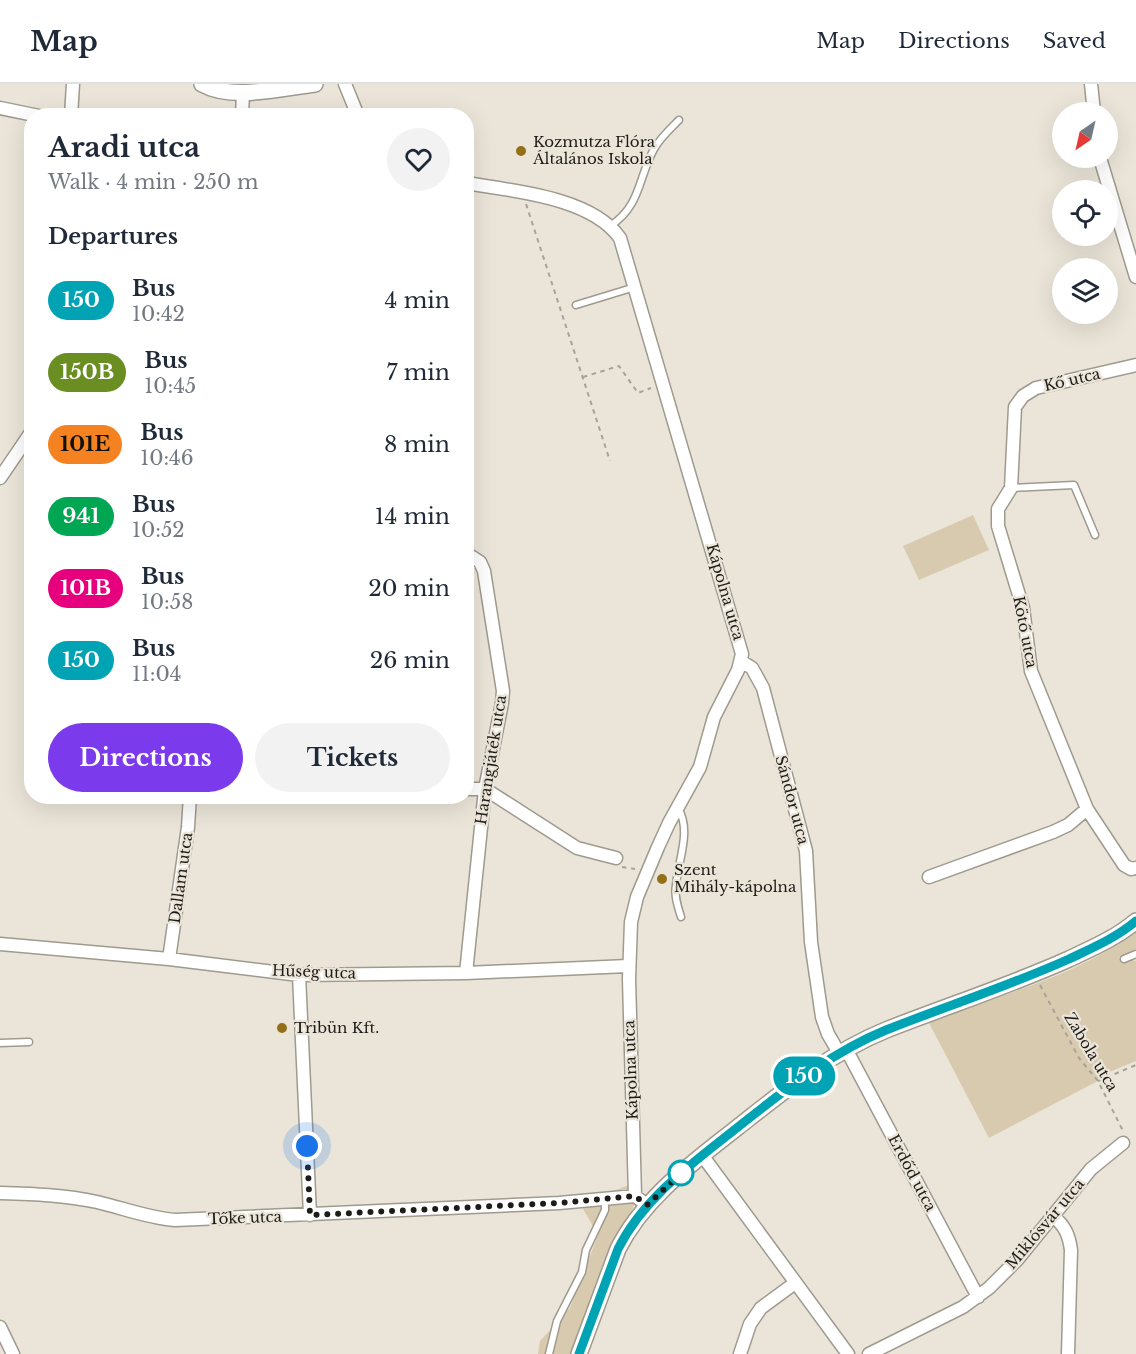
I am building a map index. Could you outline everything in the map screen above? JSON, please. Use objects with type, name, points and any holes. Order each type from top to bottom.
[{"type":"street","points":[[72,108],[73,84]]},
{"type":"street","points":[[202,84],[221,92],[243,93],[315,84]]},
{"type":"street","points":[[345,84],[355,108]]},
{"type":"street","points":[[1091,84],[1093,102]]},
{"type":"street","points":[[242,108],[243,93]]},
{"type":"street","points":[[0,108],[24,113]]},
{"type":"street","points":[[1103,168],[1136,278]]},
{"type":"street","name":"Kápolna utca","points":[[474,184],[543,197],[576,207],[596,216],[610,226],[623,242],[741,646],[741,661],[714,717],[700,767],[658,847],[633,909],[628,966],[641,1200]]},
{"type":"street","name":"Kő utca","points":[[1015,407],[1023,396],[1036,388],[1136,365]]},
{"type":"street","name":"Kötő utca","points":[[1015,407],[1011,488],[998,509],[998,526],[1023,608],[1031,671],[1087,809],[1124,865],[1131,869],[1136,868]]},
{"type":"street","points":[[0,478],[24,443]]},
{"type":"street","name":"Harangjáték utca","points":[[466,972],[485,789],[503,691],[484,571],[480,562],[474,558]]},
{"type":"street","name":"Sándor utca","points":[[741,661],[752,668],[763,688],[806,850],[811,942],[822,1017],[828,1034],[842,1051]]},
{"type":"street","points":[[474,789],[485,789],[577,848],[616,858]]},
{"type":"street","name":"Dallam utca","points":[[169,959],[189,804]]},
{"type":"street","points":[[929,877],[1053,832],[1068,825],[1087,809]]},
{"type":"street","points":[[579,1354],[618,1249],[641,1200],[672,1181],[801,1078],[842,1051],[885,1031],[1035,974],[1109,940],[1136,921]]},
{"type":"street","name":"Hűség utca","points":[[0,945],[169,959],[299,975],[628,966]]},
{"type":"street","points":[[299,975],[310,1215]]},
{"type":"street","name":"Erdőd utca","points":[[842,1051],[978,1297]]},
{"type":"street","name":"Miklósvár utca","points":[[869,1354],[963,1307],[978,1297],[1017,1260],[1090,1169],[1123,1143]]},
{"type":"street","points":[[702,1155],[848,1354]]},
{"type":"street","name":"Tőke utca","points":[[0,1193],[44,1194],[77,1198],[165,1220],[310,1215],[605,1199],[641,1200]]},
{"type":"street","points":[[1053,1216],[1065,1227],[1071,1250],[1068,1354]]},
{"type":"street","points":[[740,1354],[750,1324],[760,1308],[795,1283]]},
{"type":"street","points":[[0,1327],[13,1354]]},
{"type":"lane","points":[[610,226],[622,218],[631,206],[654,148],[679,120]]},
{"type":"lane","points":[[576,305],[635,287]]},
{"type":"lane","points":[[1011,488],[1074,485],[1095,535]]},
{"type":"lane","points":[[678,807],[685,823],[675,886],[681,917]]},
{"type":"lane","points":[[1124,959],[1136,954]]},
{"type":"lane","points":[[0,1043],[29,1042]]},
{"type":"lane","points":[[549,1354],[557,1321],[582,1272],[586,1250],[605,1210],[605,1199]]},
{"type":"path","points":[[522,193],[610,461]]},
{"type":"path","points":[[583,377],[619,366],[638,393],[663,384]]},
{"type":"path","name":"Zabola utca","points":[[1035,974],[1079,1058],[1098,1081],[1124,1132],[1123,1143]]},
{"type":"path","points":[[1098,1081],[1136,1065]]},
{"type":"shaded area","points":[[973,515],[989,550],[919,580],[903,546]]},
{"type":"shaded area","points":[[1136,931],[1136,949],[1119,957],[1122,963],[1136,961],[1136,1061],[1102,1075],[1096,1082],[989,1138],[928,1021],[1064,972],[1115,946]]},
{"type":"shaded area","points":[[629,1185],[634,1205],[576,1354],[538,1354],[540,1341],[570,1308],[598,1235],[583,1209],[608,1193]]},
{"type":"bus line","name":"150","points":[[579,1354],[624,1235],[647,1205],[702,1155],[801,1078],[839,1053],[867,1039],[1035,974],[1109,940],[1136,921]]},
{"type":"place","name":"Kozmutza Flóra Általános Iskola","points":[[521,151]]},
{"type":"place","name":"Szent Mihály-kápolna","points":[[662,879]]},
{"type":"place","name":"Tribün Kft.","points":[[282,1028]]},
{"type":"route","points":[[307,1146],[310,1215],[577,1202],[635,1196],[647,1205],[687,1168],[681,1173]]}]
